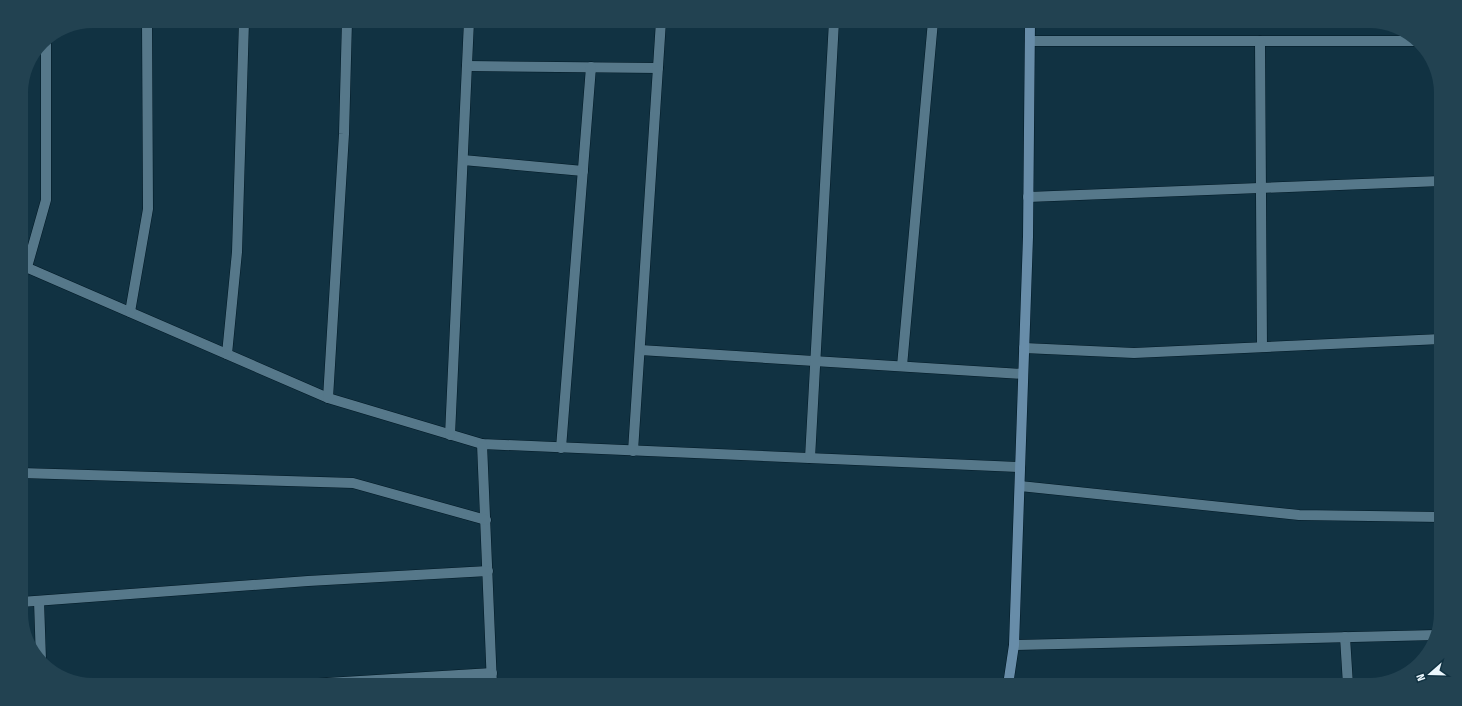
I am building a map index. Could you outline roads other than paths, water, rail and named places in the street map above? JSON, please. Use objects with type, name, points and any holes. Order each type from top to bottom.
[{"type":"main road","points":[[1009,678],[1014,645],[1020,486],[1028,197],[1030,28]]},
{"type":"street","points":[[130,312],[148,209],[147,28]]},
{"type":"street","points":[[227,354],[237,252],[244,28]]},
{"type":"street","points":[[328,398],[344,134],[347,28]]},
{"type":"street","points":[[450,435],[470,28]]},
{"type":"street","points":[[633,450],[661,28]]},
{"type":"street","points":[[810,458],[834,28]]},
{"type":"street","points":[[902,366],[932,28]]},
{"type":"street","points":[[1030,41],[1408,41]]},
{"type":"street","points":[[1260,41],[1262,347]]},
{"type":"street","points":[[28,254],[46,200],[46,48]]},
{"type":"street","points":[[468,66],[658,68]]},
{"type":"street","points":[[561,448],[591,67]]},
{"type":"street","points":[[463,160],[583,171]]},
{"type":"street","points":[[1028,197],[1434,181]]},
{"type":"street","points":[[28,268],[328,398],[482,444],[1020,466]]},
{"type":"street","points":[[1024,348],[1134,353],[1434,339]]},
{"type":"street","points":[[640,350],[1023,374]]},
{"type":"street","points":[[482,444],[492,678]]},
{"type":"street","points":[[28,473],[353,483],[486,520]]},
{"type":"street","points":[[1020,486],[1299,515],[1434,517]]},
{"type":"street","points":[[28,602],[308,581],[488,571]]},
{"type":"street","points":[[39,601],[41,651]]},
{"type":"street","points":[[1014,645],[1430,635]]},
{"type":"street","points":[[1345,638],[1348,678]]},
{"type":"street","points":[[410,678],[492,673]]}]
